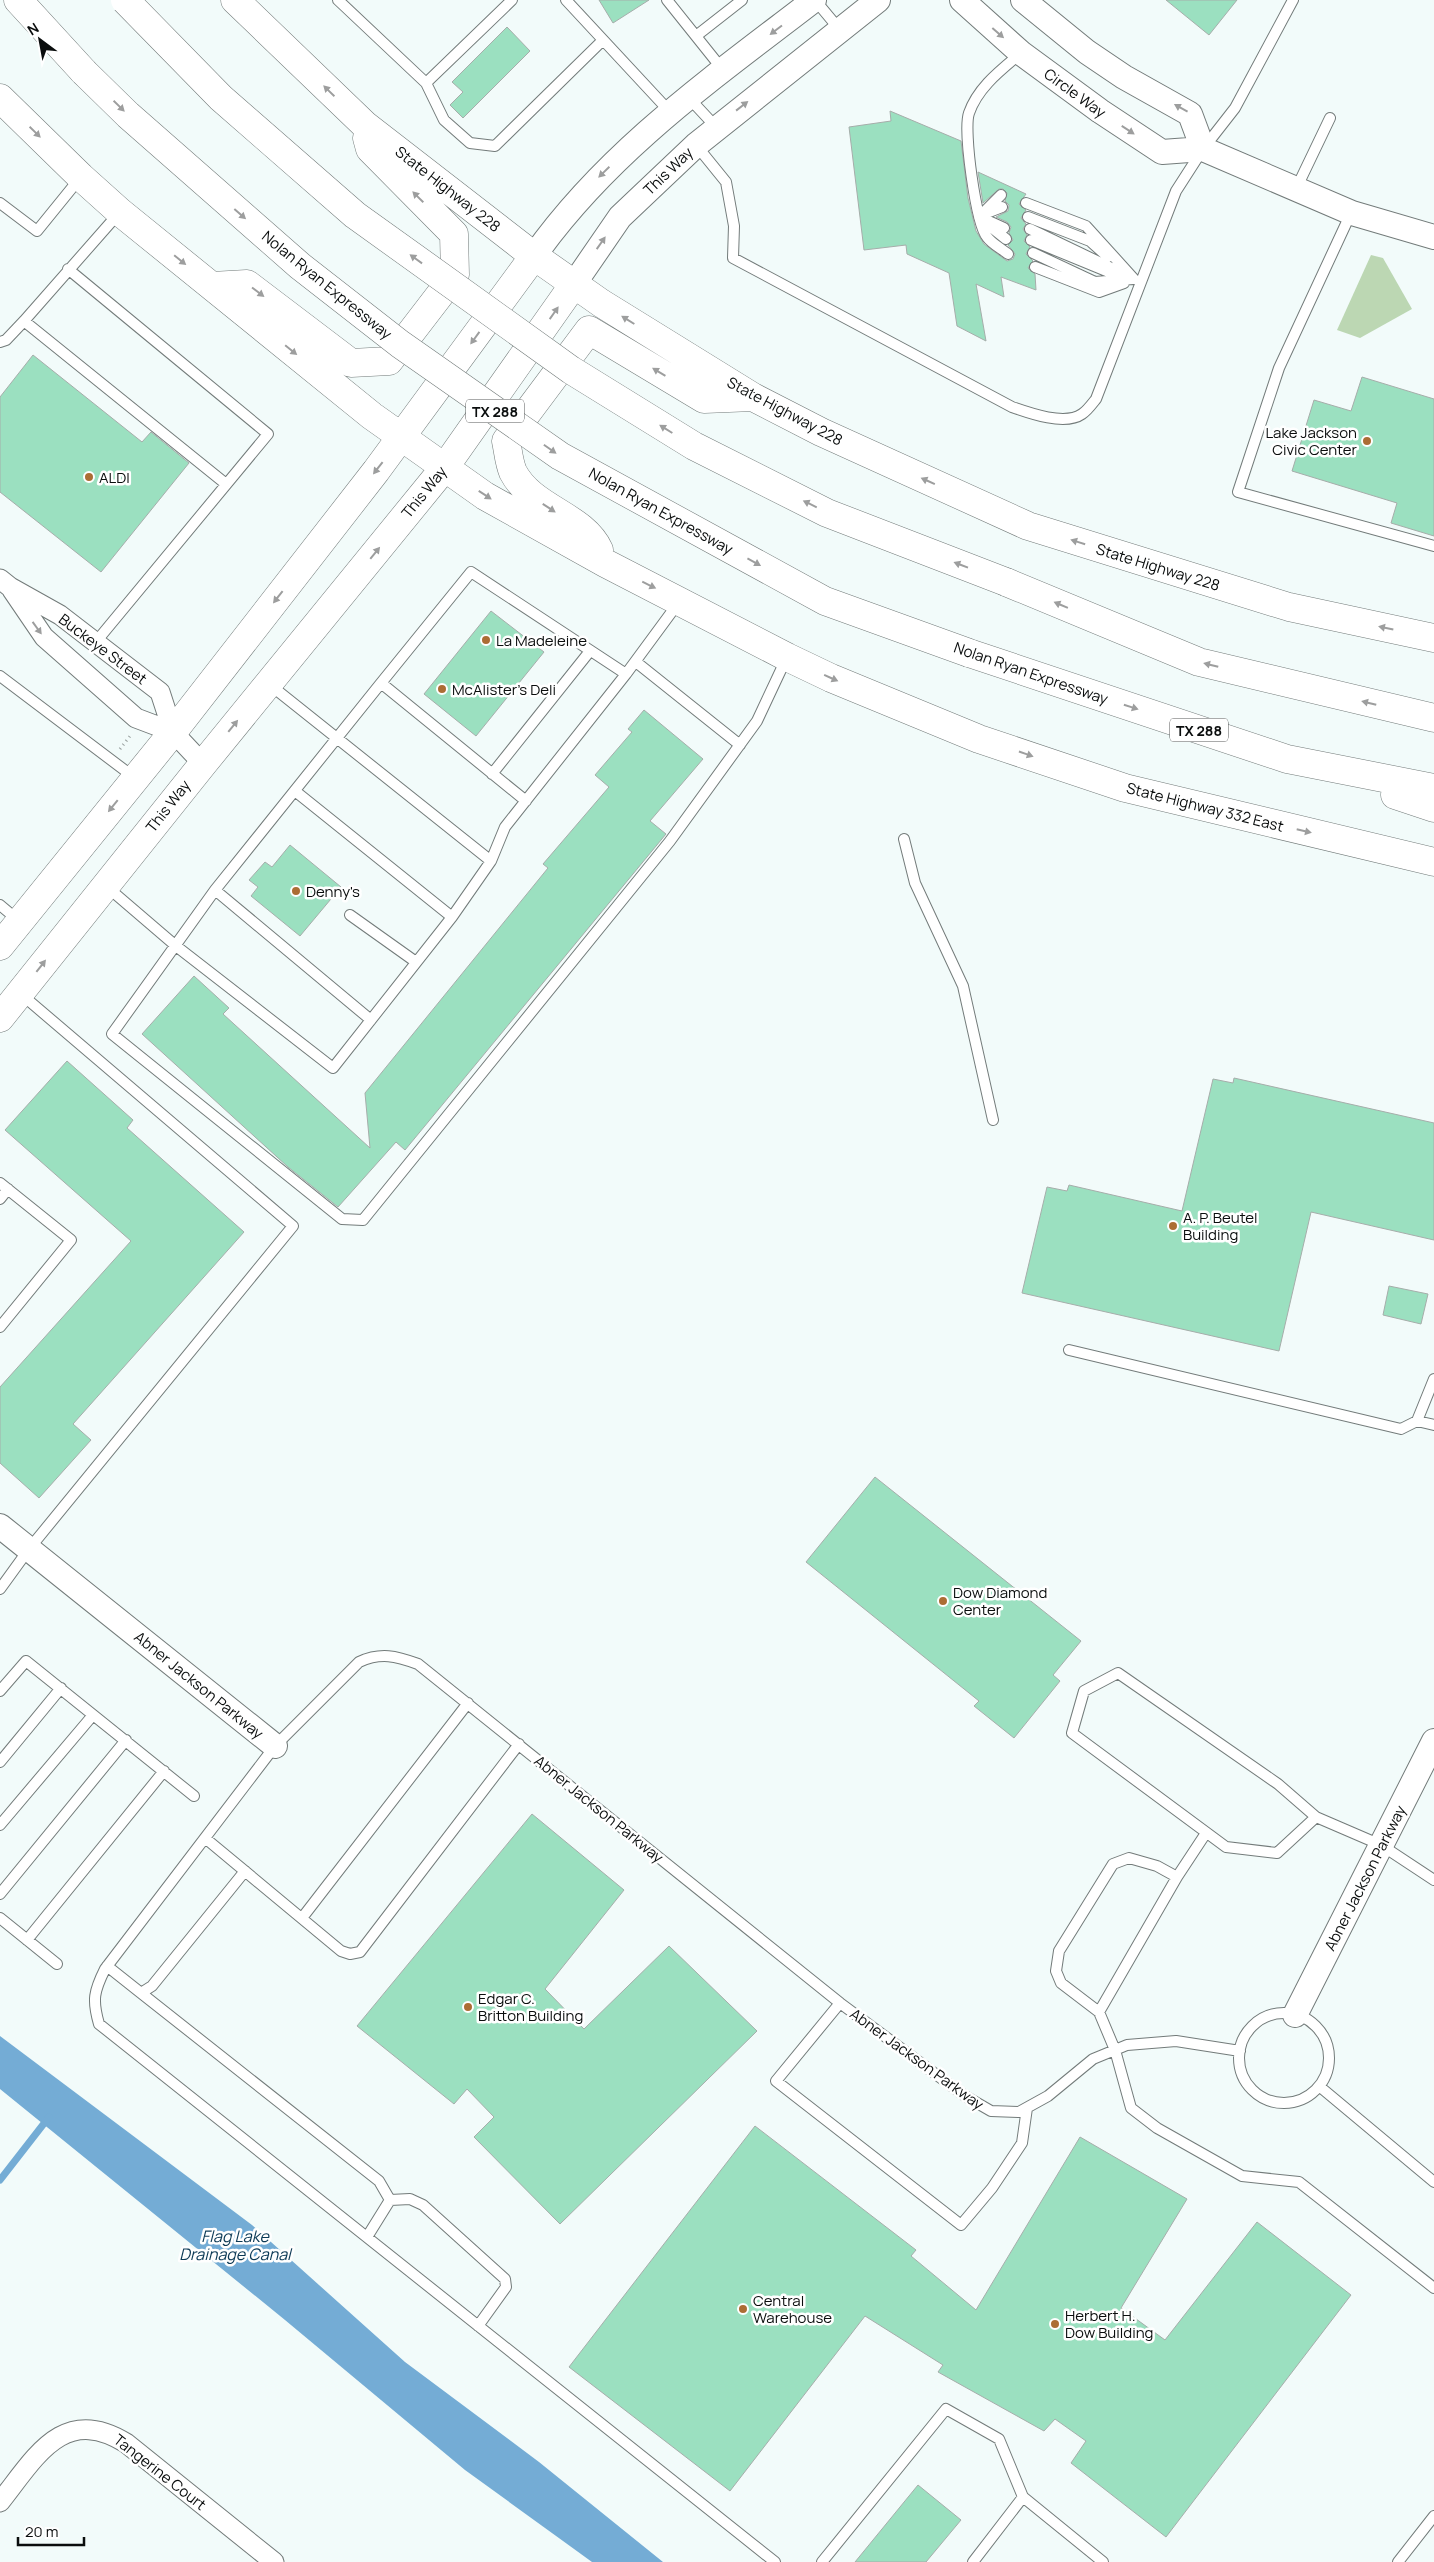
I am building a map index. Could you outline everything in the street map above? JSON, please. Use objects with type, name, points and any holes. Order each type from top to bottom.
[{"type":"main road","name":"Nolan Ryan Expressway","points":[[18,0],[128,115],[300,266],[400,344],[560,456],[825,601],[968,653],[1287,759],[1434,788]]},
{"type":"main road","points":[[125,0],[221,98],[355,215],[571,370],[694,446],[827,513],[1006,582],[1199,662],[1426,715]]},
{"type":"main road","name":"State Highway 228","points":[[235,0],[364,124],[534,256],[653,336],[753,397],[821,432],[1028,526],[1289,608],[1434,638]]},
{"type":"main road","points":[[0,98],[120,212],[372,416],[402,438],[485,496],[605,564],[680,600],[787,657]]},
{"type":"main road","points":[[212,286],[247,284],[351,363],[389,361],[455,275],[454,234],[370,148],[364,124]]},
{"type":"main road","points":[[0,946],[10,914],[135,778],[173,732],[402,438],[534,256]]},
{"type":"main road","name":"This Way","points":[[0,1018],[202,764],[445,467],[574,284]]},
{"type":"main road","points":[[605,564],[593,536],[532,497],[512,471],[506,441],[590,330],[704,399],[753,397]]},
{"type":"main road","name":"State Highway 332 East","points":[[787,657],[831,678],[979,738],[1125,788],[1434,862]]},
{"type":"main road","points":[[1287,759],[1434,808]]},
{"type":"street","points":[[534,256],[562,218],[603,173],[688,98],[815,0]]},
{"type":"street","name":"This Way","points":[[574,284],[620,217],[696,145],[716,127],[878,0]]},
{"type":"street","name":"Circle Way","points":[[962,0],[1021,53],[1100,111],[1162,152],[1203,150],[1352,213],[1434,237]]},
{"type":"street","points":[[1023,0],[1087,52],[1124,77],[1190,114],[1203,150]]},
{"type":"street","name":"Buckeye Street","points":[[5,583],[44,637],[136,718],[173,732]]},
{"type":"street","name":"Buckeye Street","points":[[5,583],[60,615],[160,692],[173,732],[202,764]]},
{"type":"street","name":"Abner Jackson Parkway","points":[[0,1526],[275,1746]]},
{"type":"street","name":"Abner Jackson Parkway","points":[[1296,2015],[1434,1741]]},
{"type":"street","name":"Tangerine Court","points":[[0,2502],[44,2446],[58,2436],[76,2430],[94,2429],[111,2434],[126,2443],[274,2562]]},
{"type":"lane","points":[[338,0],[426,83],[444,120],[470,143],[495,146],[603,40]]},
{"type":"lane","points":[[426,83],[512,0]]},
{"type":"lane","points":[[566,0],[670,113]]},
{"type":"lane","points":[[667,0],[723,70]]},
{"type":"lane","points":[[696,36],[742,0]]},
{"type":"lane","points":[[815,0],[840,30]]},
{"type":"lane","points":[[696,145],[726,182],[734,226],[733,258],[1012,407],[1038,416],[1061,419],[1081,415],[1096,399],[1137,280],[1176,191],[1203,150],[1235,108],[1293,0]]},
{"type":"lane","points":[[1008,254],[987,237],[979,217],[967,145],[968,114],[985,85],[1021,53]]},
{"type":"lane","points":[[688,98],[716,127]]},
{"type":"lane","points":[[1295,190],[1330,118]]},
{"type":"lane","points":[[0,203],[37,231],[81,177]]},
{"type":"lane","points":[[979,217],[1001,195]]},
{"type":"lane","points":[[1026,203],[1086,226],[1137,280]]},
{"type":"lane","points":[[0,342],[6,340],[24,321],[120,212]]},
{"type":"lane","points":[[979,217],[1002,212]]},
{"type":"lane","points":[[1352,213],[1279,368],[1238,492],[1434,546]]},
{"type":"lane","points":[[979,217],[1005,234]]},
{"type":"lane","points":[[1028,217],[1090,241],[1137,280]]},
{"type":"lane","points":[[1030,235],[1137,280]]},
{"type":"lane","points":[[1033,253],[1095,282],[1137,280]]},
{"type":"lane","points":[[1035,267],[1099,292],[1137,280]]},
{"type":"lane","points":[[68,269],[268,434],[95,643]]},
{"type":"lane","points":[[24,321],[226,484]]},
{"type":"lane","points":[[626,674],[471,572],[215,890],[112,1034],[342,1220],[363,1220],[670,842],[757,721],[787,657]]},
{"type":"lane","points":[[106,885],[176,946],[333,1068],[452,917],[491,861],[505,827],[636,662],[680,600]]},
{"type":"lane","points":[[492,774],[590,651]]},
{"type":"lane","points":[[636,662],[740,745]]},
{"type":"lane","points":[[0,676],[135,778]]},
{"type":"lane","points":[[381,683],[526,801]]},
{"type":"lane","points":[[268,684],[491,861]]},
{"type":"lane","points":[[295,790],[452,917]]},
{"type":"lane","points":[[904,839],[915,883],[963,986],[993,1120]]},
{"type":"lane","points":[[215,890],[371,1020]]},
{"type":"lane","points":[[350,915],[416,962]]},
{"type":"lane","points":[[0,1589],[29,1549],[293,1226],[20,993]]},
{"type":"lane","points":[[0,1199],[4,1186],[72,1240],[0,1327]]},
{"type":"lane","points":[[1068,1350],[1401,1429],[1417,1421],[1434,1425]]},
{"type":"lane","points":[[1417,1421],[1434,1379]]},
{"type":"lane","name":"Abner Jackson Parkway","points":[[275,1746],[359,1662],[372,1656],[393,1654],[418,1664],[840,2003],[965,2096],[991,2112],[1019,2112],[1048,2096],[1093,2060],[1127,2045],[1176,2041],[1240,2051]]},
{"type":"lane","points":[[0,1692],[26,1660],[194,1796]]},
{"type":"lane","points":[[1316,1817],[1277,1853],[1226,1847],[1072,1732],[1084,1691],[1118,1673],[1278,1784],[1316,1817],[1381,1845],[1434,1880]]},
{"type":"lane","points":[[0,1762],[61,1688]]},
{"type":"lane","points":[[302,1918],[468,1703]]},
{"type":"lane","points":[[0,1825],[93,1714]]},
{"type":"lane","points":[[0,1894],[126,1740]]},
{"type":"lane","points":[[205,1838],[341,1951],[350,1954],[360,1952],[519,1744]]},
{"type":"lane","points":[[275,1746],[107,1966],[96,1987],[94,2004],[99,2024],[775,2562]]},
{"type":"lane","points":[[27,1940],[164,1771]]},
{"type":"lane","points":[[1099,2012],[1177,1877],[1206,1833]]},
{"type":"lane","points":[[1177,1877],[1157,1866],[1129,1858],[1112,1864],[1059,1951],[1056,1971],[1061,1983],[1099,2012],[1115,2050],[1131,2108],[1158,2128],[1242,2176],[1299,2182],[1434,2288]]},
{"type":"lane","points":[[141,1993],[152,1986],[245,1871]]},
{"type":"lane","points":[[0,1918],[57,1964]]},
{"type":"lane","points":[[107,1966],[379,2181],[390,2200]]},
{"type":"lane","points":[[840,2003],[776,2081],[961,2225],[992,2188],[1022,2143],[1027,2108]]},
{"type":"lane","points":[[1281,2014],[1296,2015],[1309,2021],[1319,2030],[1326,2043],[1329,2056],[1327,2071],[1319,2086],[1311,2094],[1299,2101],[1284,2103],[1268,2101],[1255,2092],[1245,2081],[1240,2066],[1240,2051],[1245,2036],[1255,2024],[1267,2017],[1281,2014]]},
{"type":"lane","points":[[1319,2086],[1434,2182]]},
{"type":"lane","points":[[390,2200],[410,2199],[422,2205],[505,2279],[506,2288],[478,2326]]},
{"type":"lane","points":[[366,2237],[390,2200]]},
{"type":"lane","points":[[822,2562],[946,2409],[1000,2439],[1023,2497],[1103,2562]]},
{"type":"lane","points":[[973,2562],[1023,2497]]},
{"type":"lane","points":[[1398,2562],[1434,2516]]},
{"type":"path","points":[[119,749],[134,732]]},
{"type":"green space","points":[[1371,255],[1383,258],[1412,309],[1360,338],[1337,330]]},
{"type":"water","name":"Flag Lake Drainage Canal","points":[[0,2036],[252,2225],[405,2362],[539,2462],[663,2562],[592,2562],[465,2470],[285,2320],[0,2089]]},
{"type":"building","points":[[599,0],[649,0],[613,23]]},
{"type":"building","points":[[1166,0],[1237,0],[1209,35]]},
{"type":"building","points":[[507,27],[530,51],[463,118],[450,105],[463,92],[452,82]]},
{"type":"building","points":[[890,111],[961,141],[968,198],[976,231],[984,244],[1007,261],[1013,259],[1015,254],[1008,245],[1013,240],[1009,233],[1011,227],[1007,222],[996,217],[1008,211],[1009,205],[1005,201],[1007,193],[1003,189],[999,189],[983,203],[978,172],[1026,194],[1019,204],[1026,210],[1021,218],[1026,224],[1023,229],[1027,235],[1024,241],[1030,247],[1026,254],[1033,261],[1028,268],[1035,274],[1036,290],[1001,277],[1004,297],[976,284],[986,341],[957,326],[949,273],[907,254],[906,245],[864,250],[849,127],[891,121]]},
{"type":"building","name":"ALDI","points":[[33,355],[142,442],[151,432],[189,463],[101,572],[0,492],[0,397]]},
{"type":"building","name":"Lake Jackson Civic Center","points":[[1362,377],[1434,399],[1434,536],[1391,523],[1397,503],[1292,471],[1314,400],[1351,411]]},
{"type":"building","points":[[491,611],[544,652],[476,736],[424,694]]},
{"type":"building","points":[[644,710],[703,759],[650,821],[666,834],[405,1150],[396,1142],[338,1207],[288,1167],[142,1034],[194,976],[229,1008],[223,1014],[370,1148],[365,1093],[548,868],[543,864],[609,787],[595,775],[632,732],[628,729]]},
{"type":"building","name":"Denny's","points":[[290,845],[341,887],[300,936],[251,896],[258,887],[249,880],[265,862],[272,867]]},
{"type":"building","points":[[67,1061],[133,1120],[127,1128],[244,1232],[73,1424],[91,1440],[39,1498],[0,1463],[0,1387],[131,1241],[5,1130]]},
{"type":"building","name":"A. P. Beutel Building","points":[[1234,1078],[1434,1123],[1434,1240],[1311,1212],[1279,1351],[1022,1293],[1047,1187],[1067,1191],[1069,1185],[1182,1211],[1213,1079],[1233,1083]]},
{"type":"building","points":[[1389,1286],[1428,1294],[1421,1324],[1383,1315]]},
{"type":"building","name":"Dow Diamond Center","points":[[875,1477],[1081,1641],[1053,1675],[1060,1681],[1014,1738],[974,1706],[979,1701],[806,1562]]},
{"type":"building","name":"Edgar C. Britton Building","points":[[532,1814],[624,1890],[545,1989],[584,2029],[669,1946],[757,2031],[560,2224],[474,2137],[494,2117],[467,2089],[454,2104],[357,2026]]},
{"type":"building","points":[[755,2126],[916,2250],[911,2256],[976,2310],[1080,2137],[1187,2199],[1121,2308],[1165,2340],[1257,2222],[1351,2295],[1166,2537],[1071,2463],[1086,2441],[1055,2419],[1044,2431],[938,2372],[943,2365],[865,2316],[730,2491],[569,2367]]},
{"type":"building","points":[[918,2485],[961,2520],[926,2562],[855,2562]]},
{"type":"waterway","points":[[0,2180],[49,2117]]},
{"type":"place","name":"Lake Jackson Civic Center","points":[[1367,441]]},
{"type":"place","name":"ALDI","points":[[89,477]]},
{"type":"place","name":"La Madeleine","points":[[486,640]]},
{"type":"place","name":"McAlister's Deli","points":[[442,689]]},
{"type":"place","name":"Denny's","points":[[296,891]]},
{"type":"place","name":"A. P. Beutel Building","points":[[1173,1226]]},
{"type":"place","name":"Dow Diamond Center","points":[[943,1601]]},
{"type":"place","name":"Edgar C. Britton Building","points":[[468,2007]]},
{"type":"place","name":"Central Warehouse","points":[[743,2309]]},
{"type":"place","name":"Herbert H. Dow Building","points":[[1055,2324]]}]
